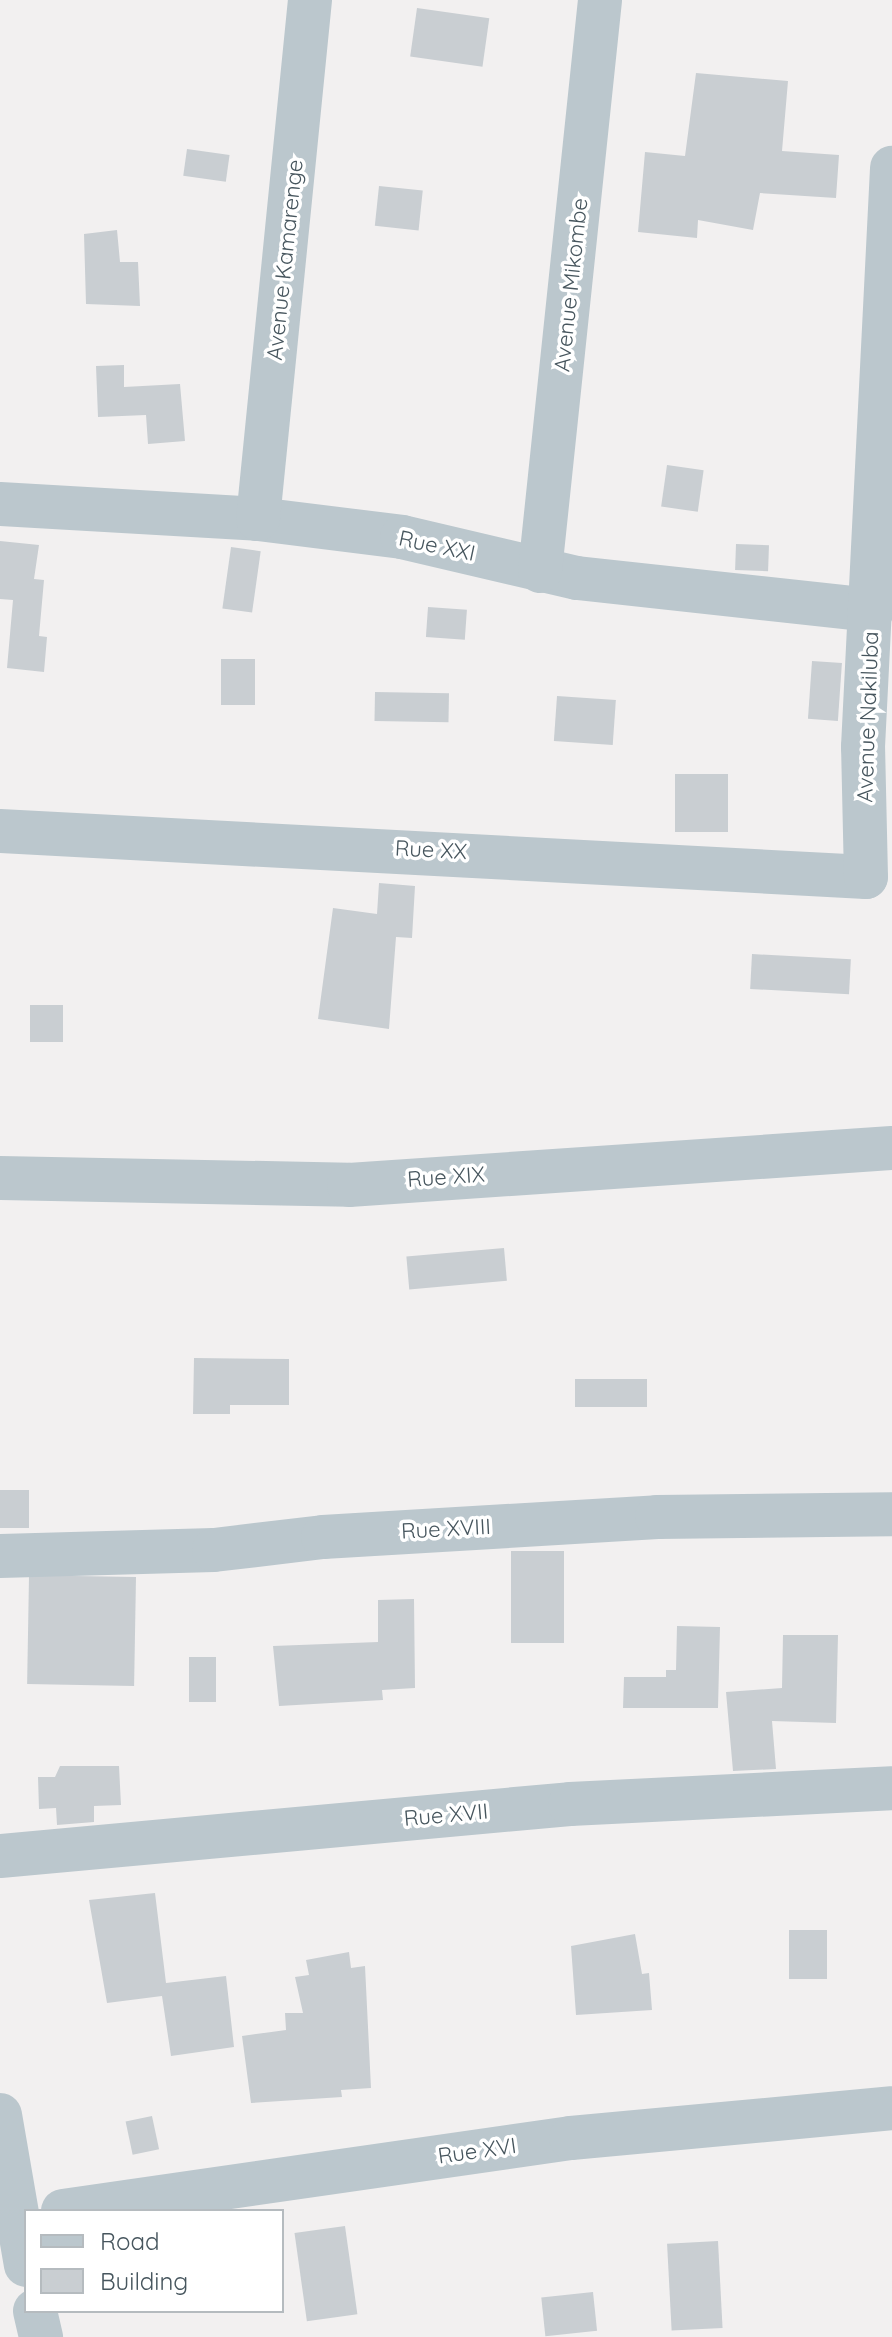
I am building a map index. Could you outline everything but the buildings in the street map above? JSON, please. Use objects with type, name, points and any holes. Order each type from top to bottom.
[{"type":"street","name":"Avenue Kamarenge","points":[[258,519],[310,0]]},
{"type":"street","name":"Avenue Mikombe","points":[[540,571],[600,0]]},
{"type":"street","name":"Avenue Nakiluba","points":[[862,879],[868,873],[863,747],[892,168]]},
{"type":"street","name":"Rue XXI","points":[[0,504],[258,519],[402,537],[540,571],[872,610]]},
{"type":"street","name":"Rue XX","points":[[0,831],[380,847],[862,879]]},
{"type":"street","name":"Rue XIX","points":[[0,1178],[349,1185],[892,1148]]},
{"type":"street","name":"Rue XVIII","points":[[0,1556],[214,1550],[323,1537],[657,1517],[892,1514]]},
{"type":"street","name":"Rue XVII","points":[[0,1856],[570,1804],[892,1788]]},
{"type":"street","name":"Rue XVI","points":[[77,2209],[571,2138],[892,2108]]},
{"type":"street","points":[[0,2115],[14,2218],[24,2257]]},
{"type":"street","points":[[35,2313],[41,2337]]}]
